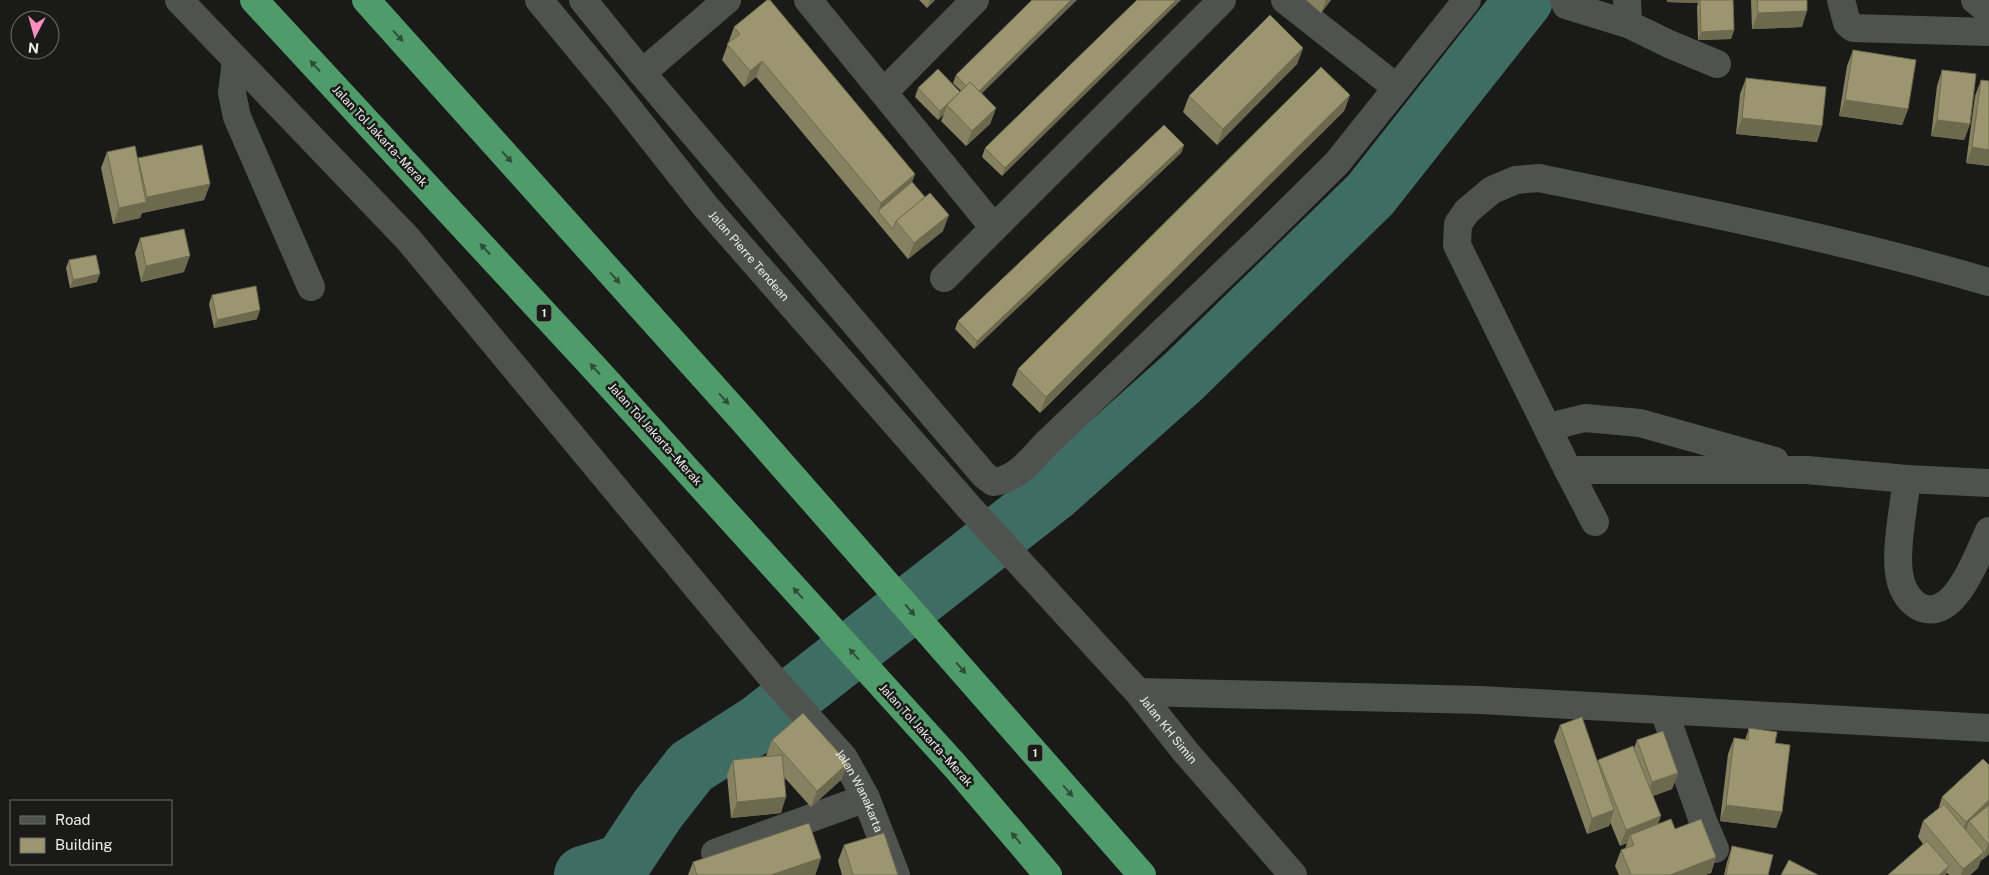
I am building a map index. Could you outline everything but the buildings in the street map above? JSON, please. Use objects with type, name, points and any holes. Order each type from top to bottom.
[{"type":"highway","name":"Jalan Tol Jakarta–Merak","points":[[254,0],[593,366],[956,767],[1048,875]]},
{"type":"highway","name":"1","points":[[366,0],[741,418],[1142,875]]},
{"type":"street","name":"Jalan Wanakarta","points":[[180,0],[408,239],[769,674],[844,758],[866,798],[896,875]]},
{"type":"street","name":"Jalan Pierre Tendean","points":[[539,0],[620,98],[706,207],[1041,587]]},
{"type":"street","points":[[583,0],[642,73],[984,475],[993,482],[1003,481],[1021,470],[1337,163],[1467,0]]},
{"type":"street","points":[[642,73],[728,0]]},
{"type":"street","points":[[808,0],[994,228]]},
{"type":"street","points":[[884,92],[975,0]]},
{"type":"street","points":[[944,278],[1222,0]]},
{"type":"street","points":[[1285,0],[1397,88]]},
{"type":"street","points":[[1564,0],[1566,6],[1628,12],[1669,44],[1717,64]]},
{"type":"street","points":[[1841,0],[1847,23],[1853,28],[1989,32]]},
{"type":"street","points":[[1975,0],[1989,11]]},
{"type":"street","points":[[236,60],[232,92],[237,117],[311,287]]},
{"type":"street","points":[[246,137],[254,122],[278,103]]},
{"type":"street","points":[[1595,522],[1457,245],[1458,224],[1467,211],[1492,190],[1516,180],[1539,178],[1725,216],[1900,256],[1989,282]]},
{"type":"street","points":[[1548,427],[1586,418],[1640,423],[1808,470]]},
{"type":"street","points":[[1568,470],[1808,470],[1906,479],[1989,482]]},
{"type":"street","points":[[1906,479],[1898,558],[1899,577],[1903,590],[1910,600],[1920,607],[1930,610],[1945,606],[1961,589],[1989,531]]},
{"type":"street","name":"Jalan KH Simin","points":[[1041,587],[1138,692],[1184,750],[1293,875]]},
{"type":"street","points":[[1138,692],[1481,700],[1989,728]]},
{"type":"street","points":[[1664,711],[1703,821],[1715,849]]},
{"type":"street","points":[[715,854],[866,798]]},
{"type":"waterway","points":[[583,875],[622,863],[658,809],[691,767],[758,724],[1053,493],[1183,377],[1370,195],[1524,0]]}]
